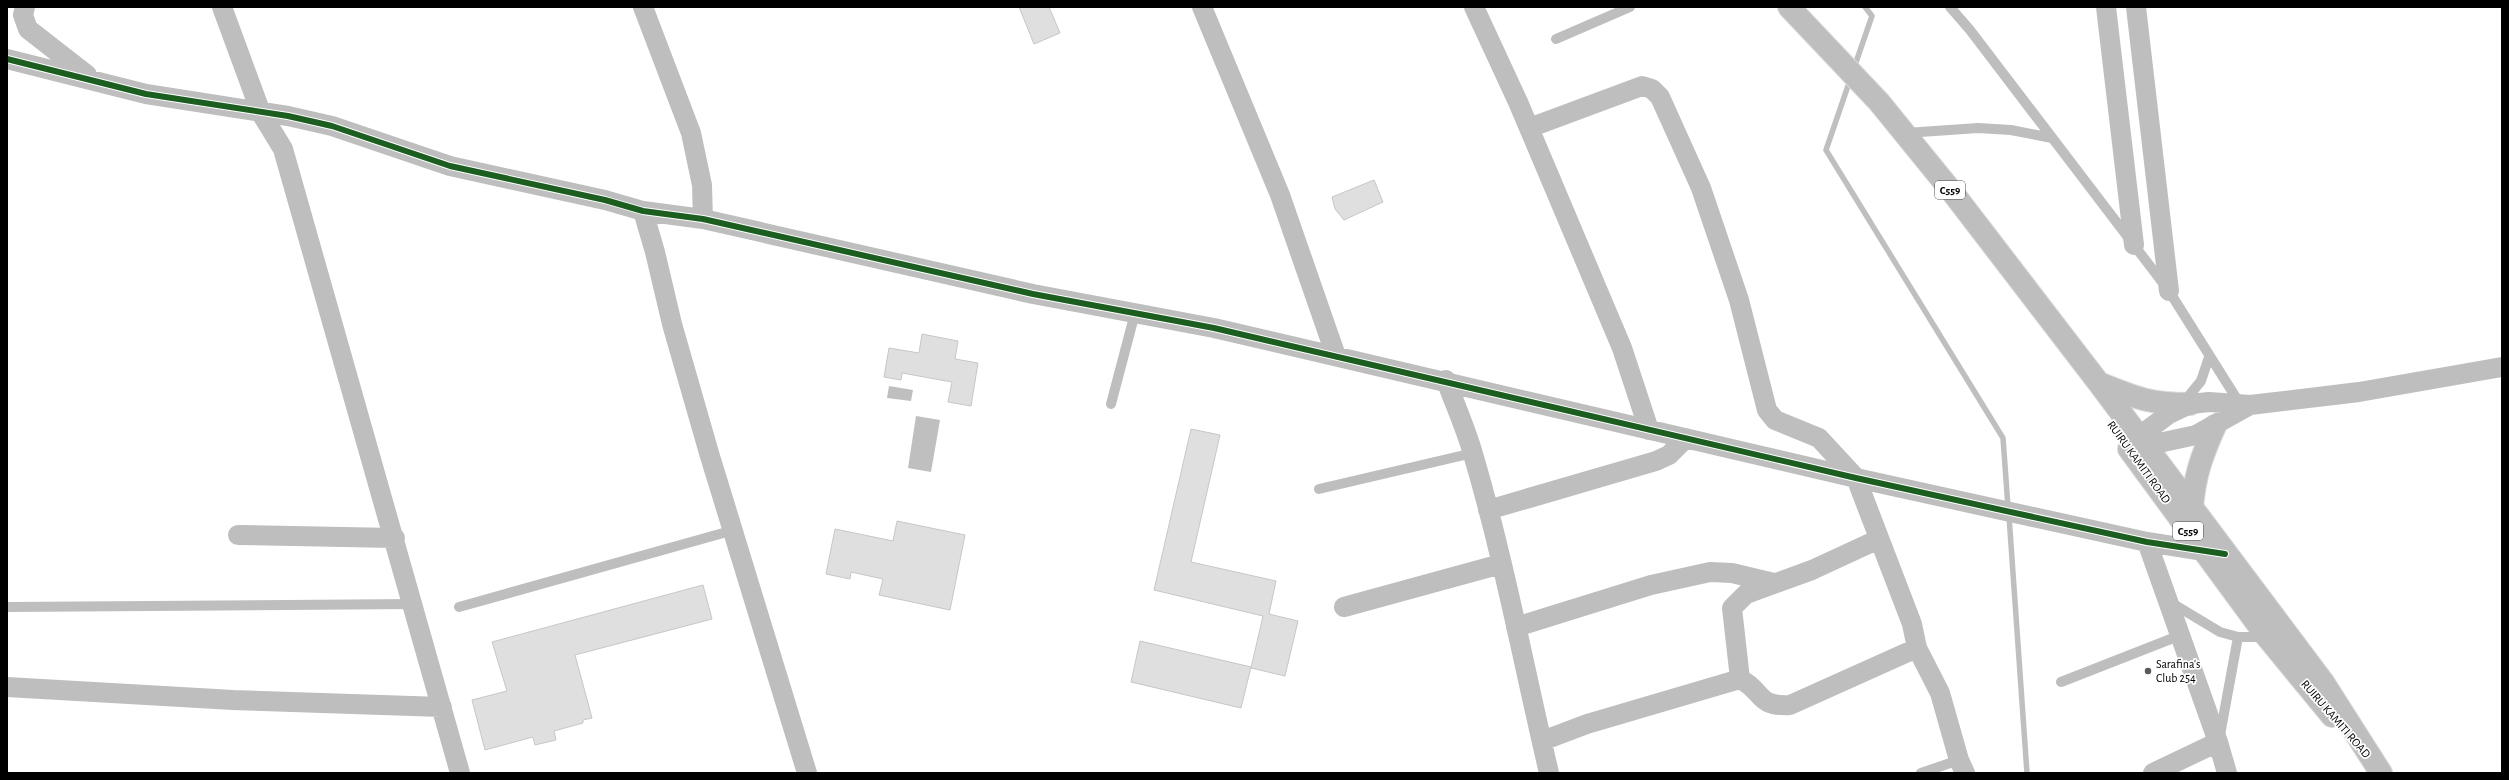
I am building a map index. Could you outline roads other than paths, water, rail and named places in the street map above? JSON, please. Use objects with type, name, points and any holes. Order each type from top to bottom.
[{"type":"main road","name":"RUIRU KAMITI ROAD","points":[[1790,7],[1839,57],[1906,133],[2098,382],[2225,554],[2323,682],[2379,770]]},
{"type":"main road","name":"RUIRU KAMITI ROAD","points":[[2018,280],[2094,400],[2204,552],[2310,692],[2379,770]]},
{"type":"main road","points":[[2098,382],[2140,400],[2186,404]]},
{"type":"main road","points":[[2192,509],[2194,482],[2198,466],[2215,426]]},
{"type":"street","points":[[25,7],[23,15],[28,29],[96,81]]},
{"type":"street","points":[[222,7],[261,113],[283,149],[395,538],[460,773]]},
{"type":"street","points":[[643,7],[691,133],[702,185],[703,219]]},
{"type":"street","points":[[1202,7],[1280,195],[1336,356]]},
{"type":"street","points":[[1474,7],[1529,128],[1622,348],[1649,430]]},
{"type":"street","points":[[2106,7],[2134,245]]},
{"type":"street","points":[[2136,7],[2170,291]]},
{"type":"street","points":[[7,59],[146,94],[288,116],[332,126],[450,166],[605,200],[643,212],[703,219],[1034,294],[1214,328],[1446,380],[1649,430],[1856,478],[2147,542],[2204,552],[2225,554]]},
{"type":"street","points":[[1529,128],[1642,86],[1652,89],[1660,97],[1706,203],[1739,300],[1767,410],[1775,420],[1819,438],[1856,478],[1912,624],[1917,648],[1940,693],[1962,766]]},
{"type":"street","points":[[643,212],[655,252],[672,324],[807,773]]},
{"type":"street","points":[[2141,441],[2169,414],[2186,404],[2209,402],[2245,404],[2359,392],[2502,367]]},
{"type":"street","points":[[1446,380],[1473,453],[1488,510],[1549,773]]},
{"type":"street","points":[[2141,441],[2196,435],[2215,426],[2245,404]]},
{"type":"street","points":[[1488,510],[1656,461],[1669,455],[1686,438]]},
{"type":"street","points":[[238,535],[395,538]]},
{"type":"street","points":[[1740,679],[1732,608],[1746,594],[1812,570],[1879,539]]},
{"type":"street","points":[[2147,542],[2181,635],[2218,742],[2227,773]]},
{"type":"street","points":[[1344,607],[1501,564]]},
{"type":"street","points":[[1516,627],[1651,584],[1710,572],[1732,573],[1774,583]]},
{"type":"street","points":[[1542,741],[1587,724],[1740,679],[1748,683],[1761,700],[1774,706],[1790,705],[1917,648]]},
{"type":"street","points":[[7,687],[233,700],[442,708]]},
{"type":"street","points":[[2153,773],[2218,742]]},
{"type":"lane","points":[[1556,39],[1630,7]]},
{"type":"lane","points":[[1950,7],[1970,30],[2170,291],[2209,357],[2245,404]]},
{"type":"lane","points":[[1906,133],[1978,128],[2011,130],[2052,138]]},
{"type":"lane","points":[[1111,404],[1136,313]]},
{"type":"lane","points":[[2186,404],[2200,381],[2209,357]]},
{"type":"lane","points":[[1319,489],[1473,453]]},
{"type":"lane","points":[[459,607],[734,530]]},
{"type":"lane","points":[[2168,600],[2220,632],[2238,637],[2267,637]]},
{"type":"lane","points":[[7,607],[413,604]]},
{"type":"lane","points":[[2061,682],[2181,635]]},
{"type":"lane","points":[[2218,742],[2238,637]]},
{"type":"lane","points":[[1921,773],[1962,766]]},
{"type":"waterway","points":[[1854,68],[1872,16],[1865,7]]},
{"type":"waterway","points":[[1850,80],[1826,150],[2003,438],[2008,507]]},
{"type":"waterway","points":[[2009,516],[2027,773]]},
{"type":"place","name":"Sarafina's Club 254","points":[[2148,671]]}]
